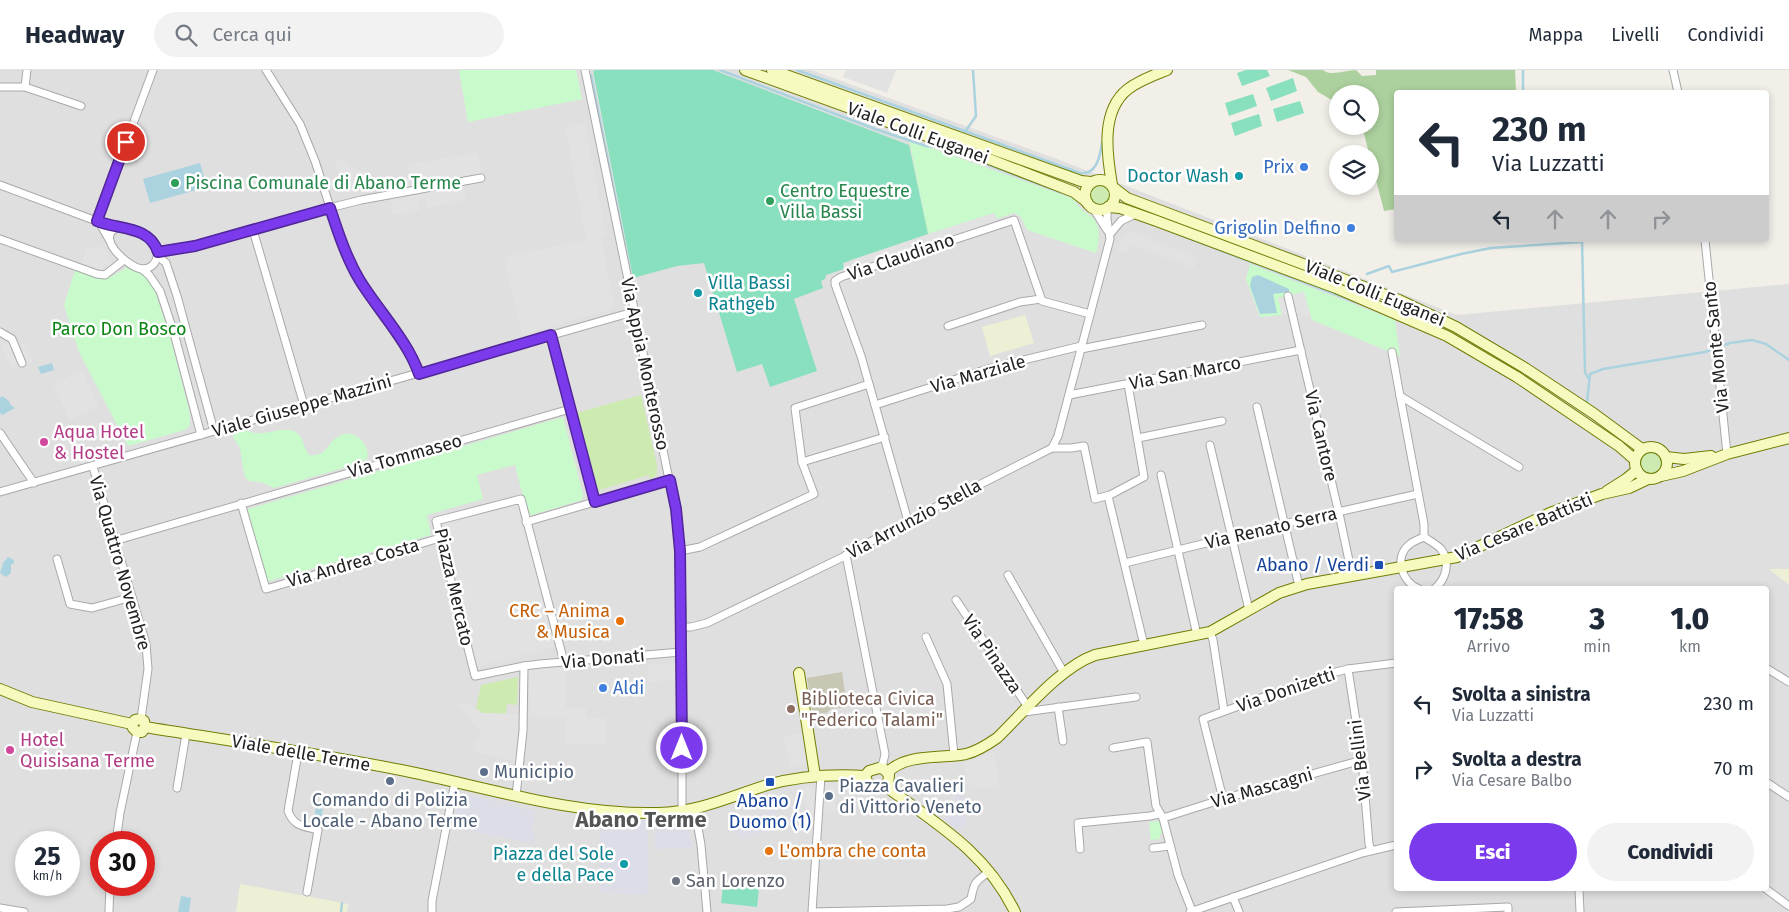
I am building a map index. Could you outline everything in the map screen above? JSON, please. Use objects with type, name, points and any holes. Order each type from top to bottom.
[{"type":"street","points":[[25,87],[27,70]]},
{"type":"street","points":[[98,222],[153,70]]},
{"type":"street","points":[[266,70],[300,124],[315,161],[344,250],[359,279],[409,354],[419,374]]},
{"type":"street","name":"Via Appia Monterosso","points":[[585,70],[633,312],[676,509],[680,551],[682,627],[682,811]]},
{"type":"street","name":"Viale Colli Euganei","points":[[745,70],[971,152],[1074,192],[1090,205],[1100,210],[1120,208],[1336,288],[1447,336],[1518,377],[1619,446],[1636,465]]},
{"type":"street","name":"Viale Colli Euganei","points":[[772,70],[1081,181],[1103,180],[1127,198],[1399,300],[1456,327],[1525,368],[1642,449]]},
{"type":"street","points":[[1128,384],[1144,477],[1108,496],[1095,499],[1084,446],[1052,448],[1058,436],[1107,254],[1110,234],[1107,220],[1108,208],[1115,199],[1108,156],[1108,127],[1118,100],[1128,90],[1167,70]]},
{"type":"street","points":[[1673,70],[1678,90]]},
{"type":"street","points":[[0,88],[25,87],[81,106]]},
{"type":"street","points":[[1108,156],[1100,173],[1086,192],[1090,205],[1110,234]]},
{"type":"street","points":[[158,254],[195,246],[361,200],[482,178]]},
{"type":"street","points":[[0,185],[98,222],[122,226],[143,233],[152,239],[158,254],[166,263],[214,431]]},
{"type":"street","points":[[1110,234],[1121,221],[1135,214]]},
{"type":"street","name":"Via Claudiano","points":[[908,521],[861,356],[835,284],[837,279],[1014,220],[1041,299]]},
{"type":"street","points":[[98,222],[124,260],[142,269],[149,275],[160,291],[174,333],[201,435]]},
{"type":"street","points":[[111,243],[110,234],[112,230],[122,226]]},
{"type":"street","points":[[253,230],[304,405]]},
{"type":"street","points":[[0,239],[97,274],[106,275],[124,260]]},
{"type":"street","name":"Via Monte Santo","points":[[1705,242],[1727,454]]},
{"type":"street","points":[[142,269],[153,265],[158,254]]},
{"type":"street","name":"Via Cantore","points":[[1288,296],[1352,575]]},
{"type":"street","points":[[948,326],[1020,302],[1041,299],[1046,303],[1090,314]]},
{"type":"street","name":"Viale Giuseppe Mazzini","points":[[0,492],[633,312]]},
{"type":"street","points":[[1081,347],[1202,326]]},
{"type":"street","points":[[0,332],[12,339],[22,362]]},
{"type":"street","points":[[551,335],[595,502]]},
{"type":"street","name":"Via Marziale","points":[[875,405],[991,368],[1081,347]]},
{"type":"street","name":"Via San Marco","points":[[1069,395],[1301,350]]},
{"type":"street","points":[[1392,352],[1424,524],[1424,537],[1409,544],[1401,556],[1403,575],[1407,582],[1414,586]]},
{"type":"street","points":[[680,551],[700,547],[814,494],[802,462],[795,408],[869,384]]},
{"type":"street","points":[[1400,396],[1518,468]]},
{"type":"street","points":[[1257,407],[1299,586]]},
{"type":"street","name":"Via Tommaseo","points":[[114,541],[570,409]]},
{"type":"street","points":[[1138,438],[1222,421]]},
{"type":"street","points":[[0,433],[34,483]]},
{"type":"street","points":[[802,462],[885,437]]},
{"type":"street","name":"Via Cesare Battisti","points":[[883,770],[900,763],[966,754],[984,748],[997,738],[1064,673],[1082,660],[1096,655],[1210,632],[1279,592],[1299,586],[1352,575],[1445,560],[1464,554],[1550,512],[1602,494],[1629,488],[1648,479],[1683,471],[1727,454],[1789,438]]},
{"type":"street","points":[[1210,445],[1249,610]]},
{"type":"street","name":"Via Cesare Battisti","points":[[1602,494],[1626,479],[1636,465],[1639,452],[1642,449],[1652,447],[1664,453],[1666,457],[1684,459],[1727,454]]},
{"type":"street","name":"Via Arrunzio Stella","points":[[682,627],[707,623],[845,556],[908,521],[1052,448]]},
{"type":"street","points":[[1661,476],[1666,467],[1666,457]]},
{"type":"street","points":[[1636,465],[1641,476],[1648,479]]},
{"type":"street","name":"Via Quattro Novembre","points":[[93,467],[146,644],[148,669],[139,726],[118,831]]},
{"type":"street","points":[[1161,475],[1197,635]]},
{"type":"street","points":[[526,522],[670,480]]},
{"type":"street","name":"Via Renato Serra","points":[[1125,563],[1284,524],[1418,494]]},
{"type":"street","points":[[1108,496],[1144,645]]},
{"type":"street","name":"Piazza Mercato","points":[[524,666],[475,676],[436,521],[521,499],[564,662]]},
{"type":"street","name":"Via Andrea Costa","points":[[241,503],[266,589],[440,538]]},
{"type":"street","name":"Via Cesare Battisti","points":[[1424,537],[1440,549],[1445,560],[1447,571],[1437,586]]},
{"type":"street","points":[[845,556],[885,754],[883,770],[890,781],[885,786],[878,788],[868,784],[864,776],[869,770],[883,770]]},
{"type":"street","points":[[57,559],[70,604],[92,608],[132,597]]},
{"type":"street","points":[[1008,575],[1064,673]]},
{"type":"street","name":"Via Pinazza","points":[[956,600],[1026,710]]},
{"type":"street","points":[[1210,632],[1213,640],[1224,711]]},
{"type":"street","points":[[926,637],[947,684],[954,755]]},
{"type":"street","name":"Via Donati","points":[[524,666],[681,652]]},
{"type":"street","name":"Via Donizetti","points":[[1222,799],[1203,719],[1324,675],[1394,663]]},
{"type":"street","points":[[516,796],[523,730],[524,666]]},
{"type":"street","name":"Via Bellini","points":[[1348,670],[1362,760],[1371,850]]},
{"type":"street","points":[[1769,670],[1789,682]]},
{"type":"street","points":[[799,672],[818,776],[820,816],[812,912],[947,911],[959,907],[971,899],[973,886],[990,871]]},
{"type":"street","name":"Viale delle Terme","points":[[0,689],[32,702],[139,726],[406,771],[570,807],[659,813],[695,810],[768,785],[818,776],[864,776]]},
{"type":"street","points":[[1026,710],[1136,697]]},
{"type":"street","points":[[1058,707],[1063,741]]},
{"type":"street","points":[[177,788],[186,734]]},
{"type":"street","points":[[1113,748],[1147,742],[1156,806],[1161,816],[1191,912],[1371,850],[1394,845]]},
{"type":"street","points":[[298,753],[288,812],[291,820],[298,825],[318,830],[307,892]]},
{"type":"street","name":"Via Mascagni","points":[[1080,849],[1078,823],[1161,816],[1362,760]]},
{"type":"street","points":[[432,912],[432,901],[455,782]]},
{"type":"street","points":[[1769,784],[1789,798]]},
{"type":"street","points":[[885,786],[956,838],[978,857],[1000,884],[1015,912]]},
{"type":"street","points":[[695,810],[701,844],[707,912]]},
{"type":"street","points":[[1153,848],[1170,846]]},
{"type":"street","points":[[1579,891],[1580,912]]},
{"type":"street","points":[[1769,891],[1786,904],[1789,894]]},
{"type":"street","points":[[109,912],[110,896]]},
{"type":"street","points":[[1233,897],[1239,912]]},
{"type":"street","points":[[1396,912],[1508,907],[1508,912]]},
{"type":"street","points":[[0,908],[24,912]]},
{"type":"shaded area","points":[[0,70],[811,70],[1057,159],[1457,315],[1789,284],[1789,912],[0,912]]},
{"type":"shaded area","points":[[846,70],[896,70],[887,93],[843,77]]},
{"type":"shaded area","points":[[585,123],[606,235],[601,237],[615,308],[522,336],[504,257],[586,240],[565,126]]},
{"type":"shaded area","points":[[478,153],[481,178],[462,182],[466,200],[427,208],[425,198],[418,200],[420,210],[393,215],[390,196],[407,192],[405,182],[409,164]]},
{"type":"shaded area","points":[[333,157],[371,175],[373,187],[345,191]]},
{"type":"shaded area","points":[[994,213],[998,221],[854,270],[851,260]]},
{"type":"shaded area","points":[[1132,232],[1197,257],[1194,268],[1132,245],[1128,253],[1117,251],[1121,239],[1126,233]]},
{"type":"shaded area","points":[[94,245],[109,250],[107,257],[113,259],[110,267],[104,264],[102,270],[82,263],[87,248],[92,250]]},
{"type":"shaded area","points":[[1304,292],[1310,318],[1298,313],[1282,315],[1278,298]]},
{"type":"shaded area","points":[[1025,315],[1034,343],[990,356],[982,327]]},
{"type":"shaded area","points":[[12,340],[15,346],[26,343],[33,362],[12,368],[1,345]]},
{"type":"shaded area","points":[[82,371],[99,406],[70,420],[53,384]]},
{"type":"shaded area","points":[[518,505],[555,647],[477,667],[442,525]]},
{"type":"shaded area","points":[[1769,569],[1789,569],[1789,585]]},
{"type":"shaded area","points":[[676,663],[677,680],[648,682],[648,664]]},
{"type":"shaded area","points":[[529,668],[566,668],[566,708],[586,708],[586,718],[605,718],[605,744],[566,744],[566,717],[529,717]]},
{"type":"shaded area","points":[[842,672],[847,707],[831,709],[826,713],[813,715],[807,678]]},
{"type":"shaded area","points":[[465,702],[482,713],[519,714],[516,761],[471,751],[482,733],[458,705]]},
{"type":"shaded area","points":[[803,733],[808,765],[790,768],[783,736]]},
{"type":"shaded area","points":[[994,752],[999,787],[970,789],[969,785],[966,785],[964,760]]},
{"type":"shaded area","name":"Piazza Cavalieri di Vittorio Veneto","points":[[836,781],[835,811],[822,812],[824,782]]},
{"type":"shaded area","points":[[812,785],[815,792],[814,827],[811,826],[800,788]]},
{"type":"shaded area","points":[[964,788],[966,827],[955,828],[944,817],[959,789]]},
{"type":"shaded area","points":[[459,793],[536,811],[531,831],[534,832],[534,844],[452,827]]},
{"type":"shaded area","points":[[775,810],[776,814],[772,815],[777,828],[740,840],[734,823]]},
{"type":"shaded area","name":"Piazza del Sole e della Pace","points":[[600,818],[648,820],[648,894],[599,893]]},
{"type":"shaded area","points":[[683,819],[689,822],[692,848],[655,849],[655,821]]},
{"type":"shaded area","points":[[240,884],[348,904],[347,912],[236,912]]},
{"type":"green space","points":[[459,70],[576,70],[582,99],[468,122]]},
{"type":"green space","name":"Centro Equestre Villa Bassi","points":[[713,70],[909,145],[928,234],[843,263],[844,269],[826,275],[825,279],[821,281],[823,288],[794,299],[817,371],[770,387],[762,364],[737,372],[704,263],[677,266],[633,278],[593,71]]},
{"type":"green space","points":[[1246,70],[1267,70],[1270,76],[1242,86],[1237,73]]},
{"type":"green space","points":[[1288,70],[1323,70],[1334,73],[1356,70],[1362,76],[1376,75],[1376,70],[1515,70],[1516,90],[1394,90],[1394,209],[1384,211],[1379,192],[1379,145],[1367,145],[1364,135],[1379,135],[1379,85],[1329,85],[1329,98],[1318,92],[1306,77]]},
{"type":"green space","points":[[1293,78],[1297,91],[1271,101],[1266,88]]},
{"type":"green space","points":[[1253,94],[1257,106],[1229,116],[1225,103]]},
{"type":"green space","points":[[1300,101],[1304,113],[1277,122],[1273,109]]},
{"type":"green space","points":[[1259,114],[1262,126],[1235,136],[1231,123]]},
{"type":"green space","points":[[909,140],[1074,199],[1092,217],[1097,225],[1099,239],[1096,253],[1027,230],[1021,217],[1014,213],[996,219],[994,213],[928,234]]},
{"type":"green space","points":[[1100,184],[1107,187],[1110,194],[1107,201],[1100,204],[1093,201],[1090,194],[1093,187]]},
{"type":"green space","points":[[1250,264],[1395,320],[1400,356],[1312,320],[1304,292],[1278,298],[1282,315],[1260,317],[1246,279]]},
{"type":"green space","name":"Parco Don Bosco","points":[[127,267],[138,271],[147,278],[155,291],[172,344],[190,414],[190,426],[185,430],[128,446],[79,352],[64,305],[75,270],[101,279],[112,276]]},
{"type":"green space","points":[[641,395],[657,465],[657,474],[650,480],[649,475],[596,491],[576,413]]},
{"type":"green space","points":[[563,417],[583,495],[582,500],[528,516],[515,465],[477,475],[483,499],[427,515],[431,535],[266,582],[245,510]]},
{"type":"green space","points":[[245,429],[253,433],[294,431],[302,439],[309,455],[320,454],[341,435],[352,434],[361,439],[367,448],[367,459],[357,464],[274,488],[261,482],[249,481],[245,477],[240,448],[233,437],[234,432]]},
{"type":"green space","points":[[1651,450],[1656,451],[1662,457],[1662,467],[1656,473],[1651,474],[1646,473],[1640,467],[1639,462],[1640,457],[1646,451]]},
{"type":"green space","points":[[518,677],[517,705],[507,704],[506,714],[482,713],[476,708],[481,685]]},
{"type":"green space","points":[[1159,821],[1163,834],[1160,834],[1160,839],[1151,840],[1149,822]]},
{"type":"green space","points":[[723,885],[759,888],[757,907],[721,903]]},
{"type":"water","name":"Piscina Comunale di Abano Terme","points":[[200,163],[207,187],[150,203],[143,179]]},
{"type":"water","points":[[1258,275],[1289,289],[1289,292],[1273,294],[1277,313],[1260,314],[1250,286],[1252,277]]},
{"type":"water","points":[[52,363],[54,370],[41,374],[38,367]]},
{"type":"water","points":[[2,396],[15,408],[2,415],[0,413],[0,398]]},
{"type":"water","points":[[8,557],[14,560],[14,563],[11,565],[11,573],[6,577],[0,573],[3,563]]},
{"type":"water","points":[[316,808],[323,809],[320,823],[313,822]]},
{"type":"water","points":[[181,896],[191,898],[189,912],[178,912]]},
{"type":"waterway","points":[[720,70],[875,129],[926,146],[941,147],[1060,192]]},
{"type":"waterway","points":[[797,70],[1080,173],[1090,171],[1097,164],[1102,143]]},
{"type":"waterway","points":[[965,132],[976,116],[973,70]]},
{"type":"waterway","points":[[1523,70],[1523,90]]},
{"type":"waterway","points":[[591,75],[631,277]]},
{"type":"waterway","points":[[1178,234],[1358,303]]},
{"type":"waterway","points":[[1582,242],[1585,372],[1588,378]]},
{"type":"waterway","points":[[1367,274],[1389,266],[1392,272],[1491,248],[1582,242]]},
{"type":"waterway","points":[[1587,402],[1590,374],[1603,369],[1705,352],[1730,343],[1752,340],[1766,344],[1789,360]]},
{"type":"waterway","points":[[341,912],[342,903]]},
{"type":"place","name":"Prix","points":[[1304,167]]},
{"type":"place","name":"Doctor Wash","points":[[1239,176]]},
{"type":"place","name":"Piscina Comunale di Abano Terme","points":[[175,183]]},
{"type":"place","name":"Centro Equestre Villa Bassi","points":[[770,201]]},
{"type":"place","name":"Grigolin Delfino","points":[[1351,228]]},
{"type":"place","name":"Villa Bassi Rathgeb","points":[[698,293]]},
{"type":"place","name":"Aqua Hotel & Hostel","points":[[44,442]]},
{"type":"place","name":"Abano / Verdi","points":[[1379,565]]},
{"type":"place","name":"CRC – Anima & Musica","points":[[620,621]]},
{"type":"place","name":"Aldi","points":[[603,688]]},
{"type":"place","name":"Biblioteca Civica \"Federico Talami\"","points":[[791,709]]},
{"type":"place","name":"Hotel Quisisana Terme","points":[[10,750]]},
{"type":"place","name":"Municipio","points":[[484,772]]},
{"type":"place","name":"Comando di Polizia Locale - Abano Terme","points":[[390,781]]},
{"type":"place","name":"Abano / Duomo (1)","points":[[770,782]]},
{"type":"place","name":"Piazza Cavalieri di Vittorio Veneto","points":[[829,796]]},
{"type":"place","name":"L'ombra che conta","points":[[769,851]]},
{"type":"place","name":"Piazza del Sole e della Pace","points":[[624,864]]},
{"type":"place","name":"San Lorenzo","points":[[676,881]]},
{"type":"district","name":"Abano Terme","points":[[641,819]]},
{"type":"route","points":[[126,142],[97,221],[143,233],[156,244],[158,252],[195,246],[330,208],[344,250],[359,279],[416,364],[419,374],[551,335],[595,502],[670,480],[679,528],[682,609],[682,748]]}]
